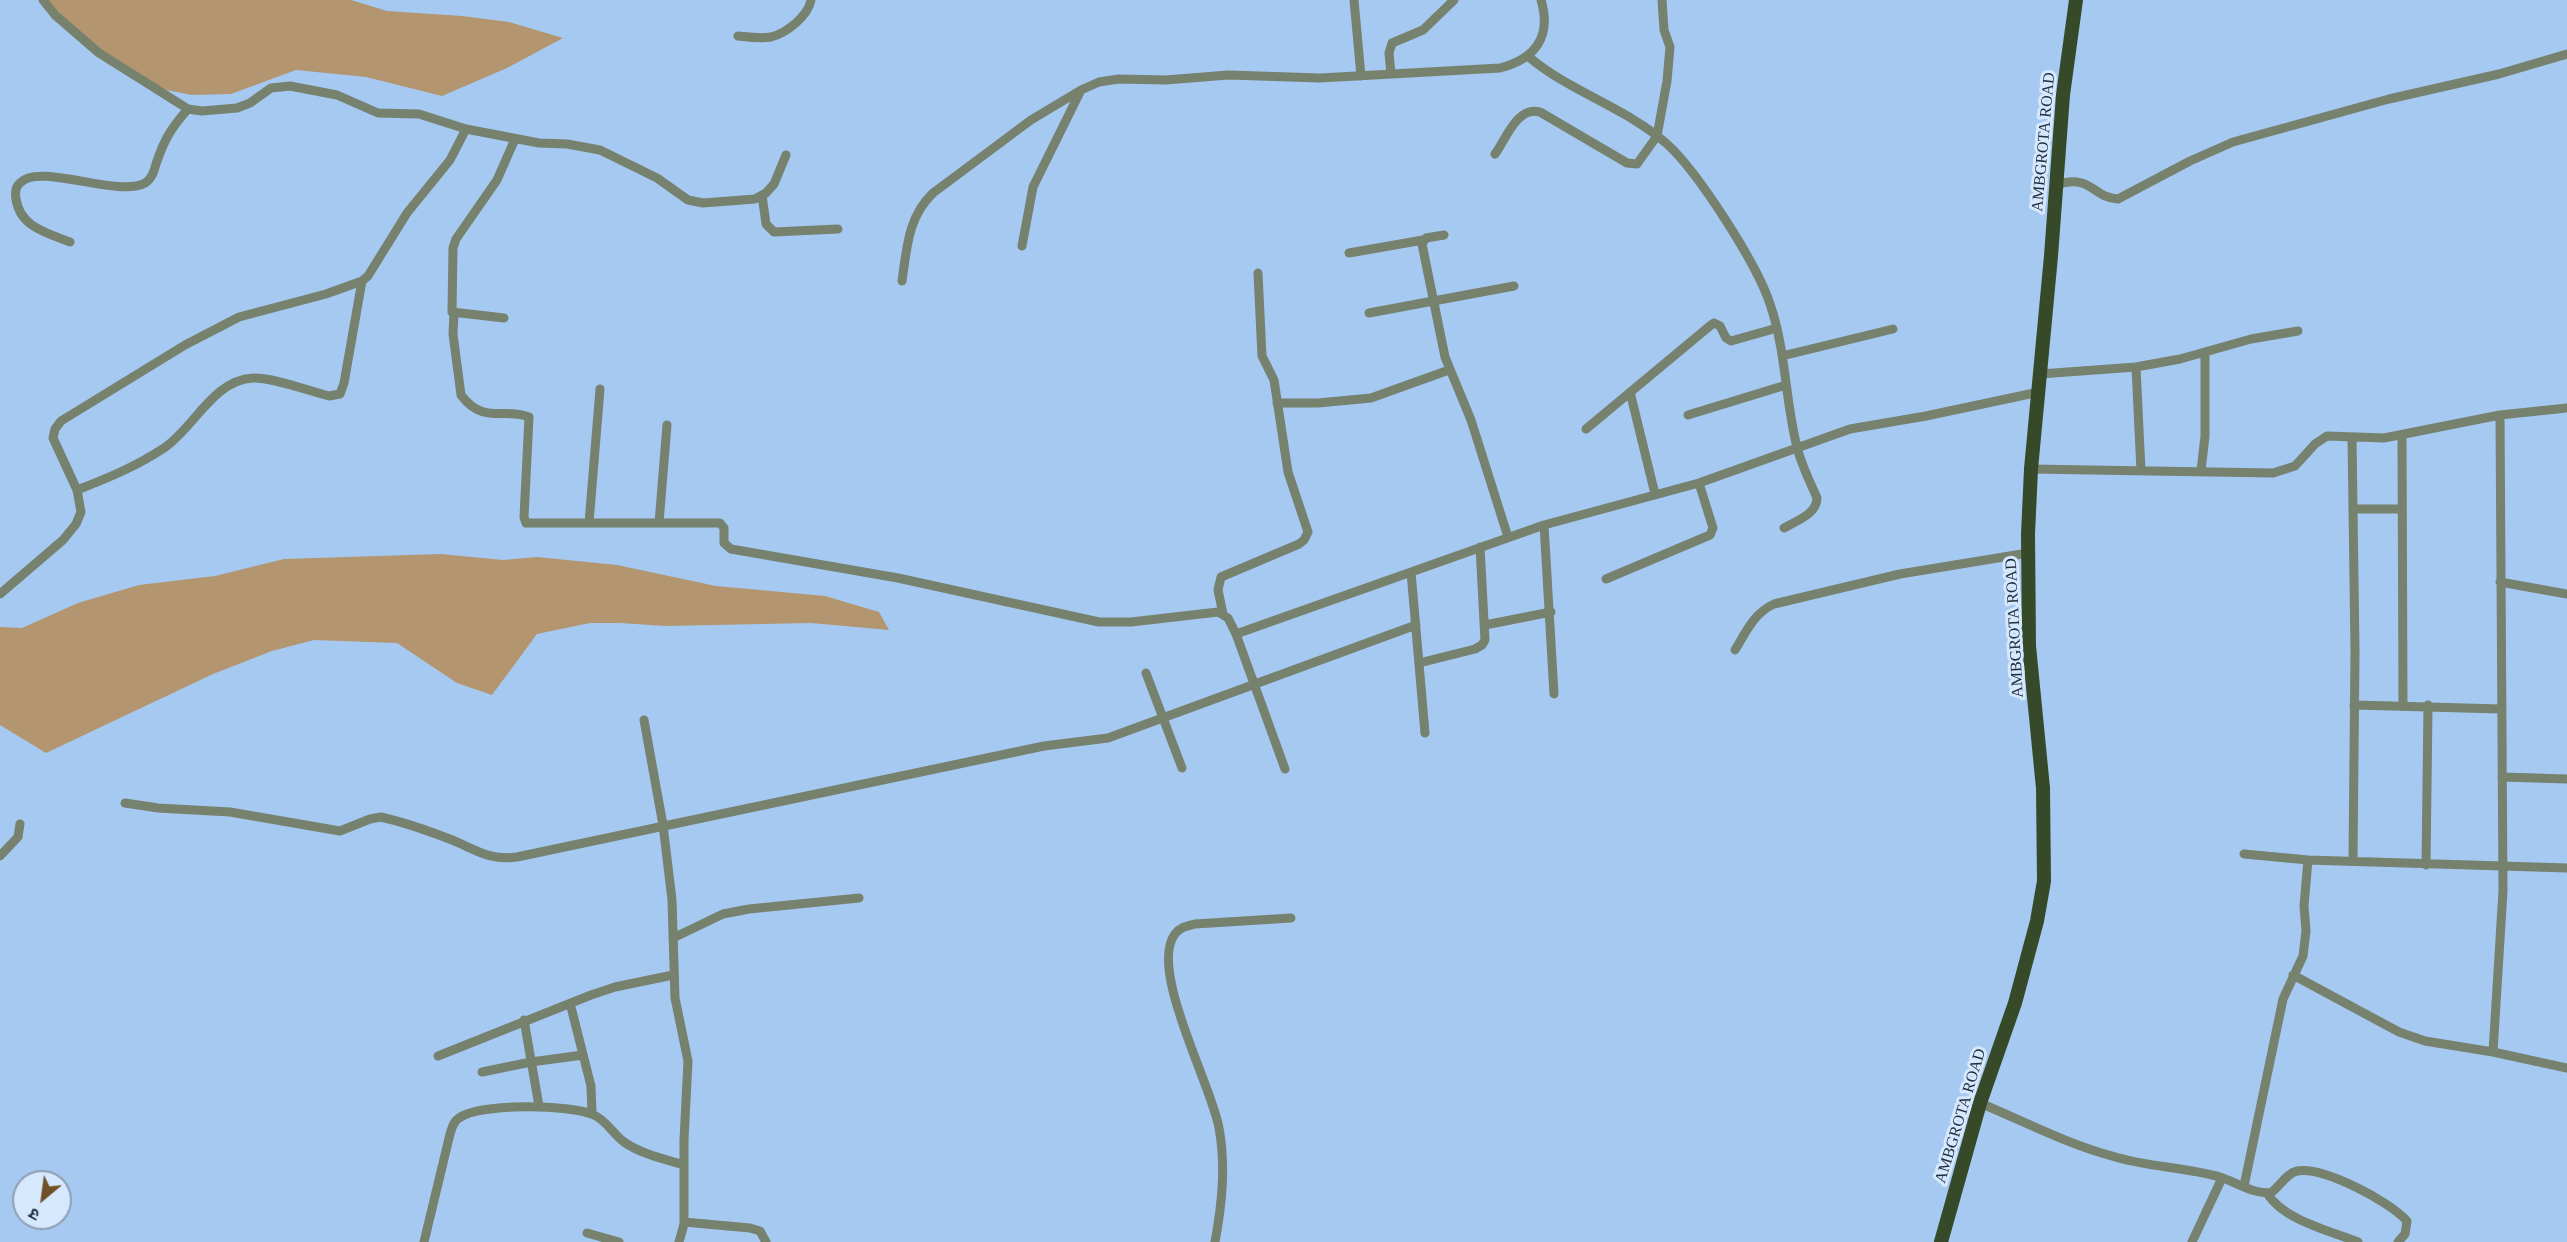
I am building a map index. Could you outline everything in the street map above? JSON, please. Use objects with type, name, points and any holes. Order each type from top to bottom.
[{"type":"main road","name":"AMBGROTA ROAD","points":[[1941,1242],[1980,1103],[2015,1003],[2037,921],[2044,881],[2043,788],[2029,646],[2028,553],[2031,469],[2063,95],[2076,0]]},
{"type":"street","points":[[43,0],[55,15],[99,53],[188,109],[202,111],[237,108],[250,103],[271,88],[290,86],[337,95],[378,113],[419,114],[466,129],[515,139],[600,150],[657,178],[694,202],[755,199],[774,184],[786,155]]},
{"type":"street","points":[[738,36],[764,38],[780,33],[807,12],[812,0]]},
{"type":"street","points":[[1354,0],[1361,76]]},
{"type":"street","points":[[1391,74],[1389,53],[1392,43],[1423,30],[1454,0]]},
{"type":"street","points":[[902,281],[909,234],[921,205],[946,183],[1031,120],[1099,82],[1119,79],[1166,80],[1228,75],[1288,79],[1500,68],[1517,64],[1529,57],[1539,42],[1545,26],[1541,0]]},
{"type":"street","points":[[1495,154],[1519,118],[1525,112],[1532,110],[1540,112],[1632,165],[1640,161],[1657,136],[1670,55],[1664,30],[1662,0]]},
{"type":"street","points":[[2056,185],[2074,181],[2090,185],[2112,198],[2125,197],[2190,161],[2234,142],[2389,99],[2499,74],[2567,54]]},
{"type":"street","points":[[1529,57],[1547,71],[1657,136],[1685,163],[1759,277],[1777,328],[1797,449],[1817,503],[1811,512],[1784,528]]},
{"type":"street","points":[[1022,246],[1033,187],[1081,90]]},
{"type":"street","points":[[70,242],[28,223],[17,206],[15,190],[18,184],[22,180],[38,176],[99,184],[141,185],[153,175],[166,136],[188,109]]},
{"type":"street","points":[[0,594],[63,540],[76,524],[81,512],[77,490],[55,447],[55,429],[61,421],[185,345],[239,317],[326,294],[362,281],[368,276],[407,213],[450,160],[466,129]]},
{"type":"street","points":[[515,139],[496,180],[456,239],[452,259],[452,309],[461,395],[488,414],[529,417],[525,521],[530,524],[720,523],[724,528],[724,543],[731,549],[898,578],[1099,622],[1131,622],[1212,612],[1223,614],[1228,618],[1236,634],[1285,770]]},
{"type":"street","points":[[762,195],[766,224],[774,232],[838,229]]},
{"type":"street","points":[[1349,253],[1444,235]]},
{"type":"street","points":[[1423,240],[1433,302],[1449,370],[1471,420],[1508,537]]},
{"type":"street","points":[[1223,614],[1218,590],[1219,582],[1225,574],[1299,544],[1307,536],[1306,526],[1288,472],[1274,380],[1262,356],[1258,273]]},
{"type":"street","points":[[77,490],[126,471],[166,446],[216,395],[243,381],[253,378],[329,396],[340,394],[344,383],[362,281]]},
{"type":"street","points":[[1369,313],[1514,286]]},
{"type":"street","points":[[454,313],[504,318]]},
{"type":"street","points":[[1586,429],[1714,323],[1720,326],[1726,338],[1731,341],[1777,328]]},
{"type":"street","points":[[1782,356],[1893,329]]},
{"type":"street","points":[[2040,374],[2136,368],[2251,339],[2298,331]]},
{"type":"street","points":[[2201,471],[2205,427],[2205,352]]},
{"type":"street","points":[[2136,368],[2141,471]]},
{"type":"street","points":[[1277,403],[1318,403],[1371,398],[1449,370]]},
{"type":"street","points":[[1688,414],[1786,385]]},
{"type":"street","points":[[589,523],[600,388]]},
{"type":"street","points":[[1630,392],[1655,495]]},
{"type":"street","points":[[1236,634],[1508,537],[1699,483],[1850,429],[2039,392]]},
{"type":"street","points":[[2031,469],[2285,471],[2295,466],[2321,439],[2336,436],[2376,439],[2402,436],[2500,416],[2567,408]]},
{"type":"street","points":[[2493,1052],[2502,926],[2503,868],[2500,709],[2500,416]]},
{"type":"street","points":[[659,523],[667,425]]},
{"type":"street","points":[[2402,436],[2403,705]]},
{"type":"street","points":[[2352,437],[2353,860]]},
{"type":"street","points":[[1606,579],[1710,535],[1713,528],[1699,483]]},
{"type":"street","points":[[2353,509],[2402,509]]},
{"type":"street","points":[[1544,525],[1551,612],[1554,694]]},
{"type":"street","points":[[1419,663],[1482,645],[1485,640],[1480,547]]},
{"type":"street","points":[[1735,650],[1755,617],[1763,609],[1774,604],[1900,573],[2028,553]]},
{"type":"street","points":[[1411,572],[1425,733]]},
{"type":"street","points":[[2500,582],[2567,594]]},
{"type":"street","points":[[1485,625],[1551,612]]},
{"type":"street","points":[[125,803],[158,808],[230,812],[340,831],[370,819],[381,818],[433,833],[486,856],[500,859],[1044,747],[1092,742],[1416,625]]},
{"type":"street","points":[[1146,673],[1182,768]]},
{"type":"street","points":[[2354,705],[2428,705],[2500,709]]},
{"type":"street","points":[[2426,865],[2428,705]]},
{"type":"street","points":[[644,720],[663,825],[672,900],[675,998],[688,1061],[684,1222],[679,1242]]},
{"type":"street","points":[[2502,777],[2567,778]]},
{"type":"street","points":[[0,856],[18,837],[20,824]]},
{"type":"street","points":[[2244,854],[2308,860],[2353,860],[2503,868],[2567,868]]},
{"type":"street","points":[[2244,1186],[2283,999],[2304,956],[2306,943],[2304,906],[2308,860]]},
{"type":"street","points":[[673,938],[731,912],[859,898]]},
{"type":"street","points":[[1215,1242],[1222,1199],[1223,1166],[1219,1128],[1212,1099],[1185,1036],[1174,994],[1169,946],[1174,935],[1182,927],[1195,924],[1291,918]]},
{"type":"street","points":[[438,1056],[524,1020],[615,987],[673,975]]},
{"type":"street","points":[[2293,975],[2399,1032],[2434,1043],[2493,1052],[2567,1068]]},
{"type":"street","points":[[570,1003],[591,1086],[592,1114]]},
{"type":"street","points":[[524,1020],[539,1106]]},
{"type":"street","points":[[482,1072],[583,1055]]},
{"type":"street","points":[[1980,1103],[2088,1149],[2113,1157],[2222,1178],[2267,1193],[2278,1188],[2289,1175],[2300,1171],[2345,1183],[2364,1190],[2407,1221],[2407,1226],[2398,1242]]},
{"type":"street","points":[[424,1242],[454,1122],[470,1113],[539,1106],[592,1114],[603,1120],[623,1141],[650,1154],[684,1165]]},
{"type":"street","points":[[2192,1242],[2222,1178]]},
{"type":"street","points":[[2267,1193],[2272,1203],[2289,1214],[2358,1242]]},
{"type":"street","points":[[684,1222],[750,1228],[760,1231],[766,1242]]},
{"type":"street","points":[[587,1233],[619,1242]]},
{"type":"shaded area","points":[[39,0],[351,0],[387,11],[509,22],[563,38],[507,68],[442,96],[366,77],[296,70],[231,94],[192,95],[166,90],[135,79],[108,64],[84,45]]},
{"type":"shaded area","points":[[441,554],[503,560],[537,557],[617,565],[716,586],[825,596],[879,612],[889,630],[811,623],[666,626],[590,623],[537,634],[492,695],[457,683],[397,643],[314,640],[272,651],[213,674],[46,753],[0,725],[0,627],[22,628],[78,603],[139,585],[215,576],[284,559]]}]
